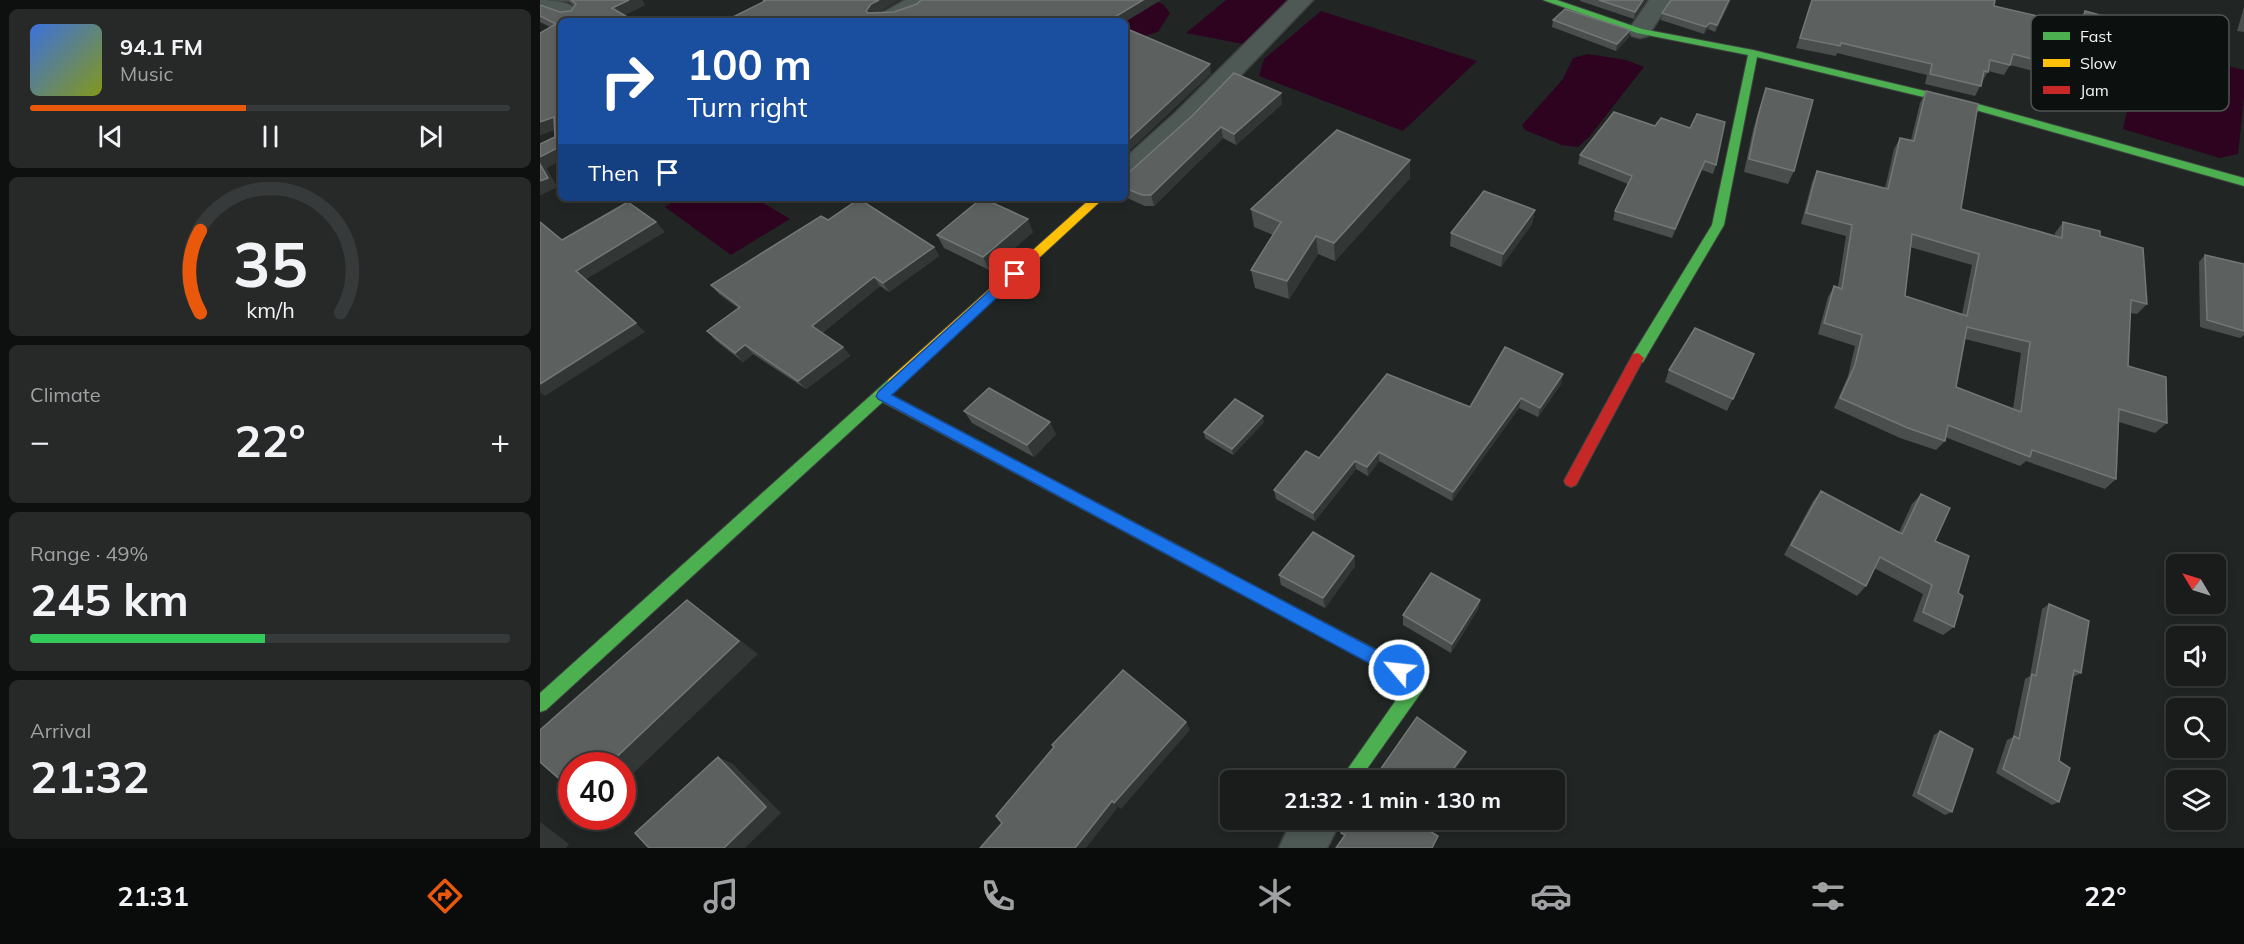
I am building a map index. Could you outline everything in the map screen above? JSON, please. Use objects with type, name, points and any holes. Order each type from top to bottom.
[{"type":"street","points":[[890,18],[921,0]]},
{"type":"street","points":[[1128,170],[1185,118],[1302,0]]},
{"type":"street","points":[[1548,0],[1640,31],[1753,53],[2057,128],[2244,182]]},
{"type":"street","points":[[1640,31],[1660,0]]},
{"type":"street","points":[[540,2],[570,14]]},
{"type":"street","points":[[1572,481],[1636,362],[1718,225],[1753,53]]},
{"type":"street","points":[[540,704],[1095,201]]},
{"type":"street","points":[[882,396],[1419,681],[1356,770]]},
{"type":"street","points":[[1301,848],[1314,830]]},
{"type":"shaded area","points":[[1151,0],[1163,4],[1170,13],[1158,32],[1144,36],[1128,34],[1128,18],[1118,18]]},
{"type":"shaded area","points":[[1226,0],[1289,0],[1243,44],[1186,33]]},
{"type":"shaded area","points":[[1321,11],[1477,61],[1403,131],[1259,76],[1264,59]]},
{"type":"shaded area","points":[[1588,54],[1626,60],[1644,67],[1589,137],[1578,147],[1562,145],[1525,130],[1522,125],[1563,79],[1573,58]]},
{"type":"shaded area","points":[[2229,66],[2244,70],[2244,97],[2238,154],[2220,158],[2123,129],[2127,111],[2229,111]]},
{"type":"shaded area","points":[[674,201],[760,201],[790,219],[731,255],[665,207]]},
{"type":"building","points":[[571,0],[629,0],[612,8],[629,18],[558,18],[558,148],[540,157],[540,144],[555,137],[554,117],[540,122],[540,33],[556,24],[540,16],[540,5],[560,12],[571,11],[576,4]]},
{"type":"building","points":[[763,0],[879,0],[871,4],[866,11],[868,13],[894,12],[917,4],[921,0],[1143,0],[1113,18],[731,18],[765,1]]},
{"type":"building","points":[[1599,0],[1643,0],[1635,12]]},
{"type":"building","points":[[1671,0],[1729,0],[1717,25],[1710,23],[1706,27],[1662,13]]},
{"type":"building","points":[[1812,0],[1995,0],[1994,6],[2033,15],[2031,15],[2031,59],[2013,54],[2010,65],[1990,60],[1988,72],[1984,71],[1981,86],[1930,74],[1932,64],[1841,43],[1840,46],[1800,38]]},
{"type":"building","points":[[1565,9],[1630,30],[1617,44],[1553,20]]},
{"type":"building","points":[[2085,11],[2100,15],[2084,15]]},
{"type":"building","points":[[1128,29],[1210,64],[1128,140]]},
{"type":"building","points":[[1234,73],[1281,93],[1234,134],[1221,127],[1151,195],[1142,195],[1128,189],[1128,173],[1193,115]]},
{"type":"building","points":[[1766,88],[1813,100],[1794,171],[1749,159]]},
{"type":"building","points":[[1926,91],[1978,104],[1961,209],[2062,238],[2063,222],[2100,231],[2100,236],[2143,248],[2147,304],[2131,300],[2128,366],[2166,377],[2167,423],[2119,409],[2116,479],[2032,450],[2030,457],[1948,425],[1945,441],[1908,428],[1840,398],[1855,365],[1862,335],[1824,323],[1834,286],[1842,289],[1852,225],[1806,213],[1817,171],[1888,189],[1900,138],[1914,141]],"holes":[[[1912,234],[1979,254],[1967,316],[1905,296]],[[1967,327],[2030,342],[2021,412],[1956,387]]]},
{"type":"building","points":[[1614,112],[1655,126],[1661,118],[1690,128],[1697,114],[1725,122],[1716,165],[1705,161],[1675,229],[1615,211],[1632,176],[1580,155]]},
{"type":"building","points":[[1337,130],[1410,160],[1334,243],[1316,236],[1287,281],[1251,270],[1281,222],[1251,209]]},
{"type":"building","points":[[540,164],[548,178],[540,181]]},
{"type":"building","points":[[1484,191],[1535,210],[1503,254],[1451,233]]},
{"type":"building","points":[[856,201],[862,201],[934,247],[883,283],[874,277],[812,326],[843,347],[798,381],[745,345],[735,353],[707,331],[740,307],[711,285],[821,216],[828,220]]},
{"type":"building","points":[[978,201],[989,201],[1028,219],[983,257],[937,235]]},
{"type":"building","points":[[628,202],[656,222],[576,271],[636,323],[540,384],[540,222],[562,240]]},
{"type":"building","points":[[2205,255],[2244,264],[2244,331],[2207,320]]},
{"type":"building","points":[[1695,328],[1754,354],[1733,399],[1669,370]]},
{"type":"building","points":[[1505,347],[1563,374],[1540,408],[1521,398],[1453,492],[1379,452],[1367,467],[1355,461],[1313,513],[1274,490],[1306,451],[1319,458],[1387,374],[1470,407]]},
{"type":"building","points":[[989,388],[1050,422],[1027,445],[964,411]]},
{"type":"building","points":[[1235,399],[1263,416],[1232,449],[1204,432]]},
{"type":"building","points":[[1821,491],[1902,534],[1921,494],[1950,508],[1935,541],[1969,556],[1958,593],[1963,596],[1954,627],[1923,612],[1932,585],[1880,557],[1866,586],[1791,545]]},
{"type":"building","points":[[1313,532],[1354,556],[1323,598],[1279,575]]},
{"type":"building","points":[[1431,573],[1480,600],[1452,644],[1403,615]]},
{"type":"building","points":[[687,600],[739,641],[622,752],[558,752],[558,778],[540,762],[540,730]]},
{"type":"building","points":[[2049,604],[2089,621],[2081,673],[2074,670],[2059,761],[2070,768],[2059,802],[2003,769],[2014,736],[2019,739],[2032,674],[2036,676]]},
{"type":"building","points":[[1123,670],[1186,722],[1114,803],[1112,801],[1075,848],[980,848],[1002,823],[996,816],[1054,747],[1052,745]]},
{"type":"building","points":[[1417,717],[1466,752],[1452,770],[1380,770]]},
{"type":"building","points":[[1940,731],[1973,749],[1952,812],[1918,793]]},
{"type":"building","points":[[718,757],[766,807],[724,848],[649,848],[635,833]]},
{"type":"building","points":[[1343,830],[1428,830],[1438,836],[1432,848],[1336,848],[1345,835],[1341,833]]},
{"type":"traffic: fast","points":[[1548,0],[1640,31],[1753,53],[1967,104],[2244,182]]},
{"type":"traffic: fast","points":[[1638,358],[1718,225],[1753,53]]},
{"type":"traffic: fast","points":[[540,704],[894,383]]},
{"type":"traffic: fast","points":[[1218,574],[1419,681],[1356,770]]},
{"type":"traffic: slow","points":[[894,383],[1095,201]]},
{"type":"traffic: slow","points":[[882,395],[1218,574]]},
{"type":"traffic: jam","points":[[1571,481],[1638,358]]},
{"type":"route","points":[[1015,274],[882,396],[1399,670]]}]
